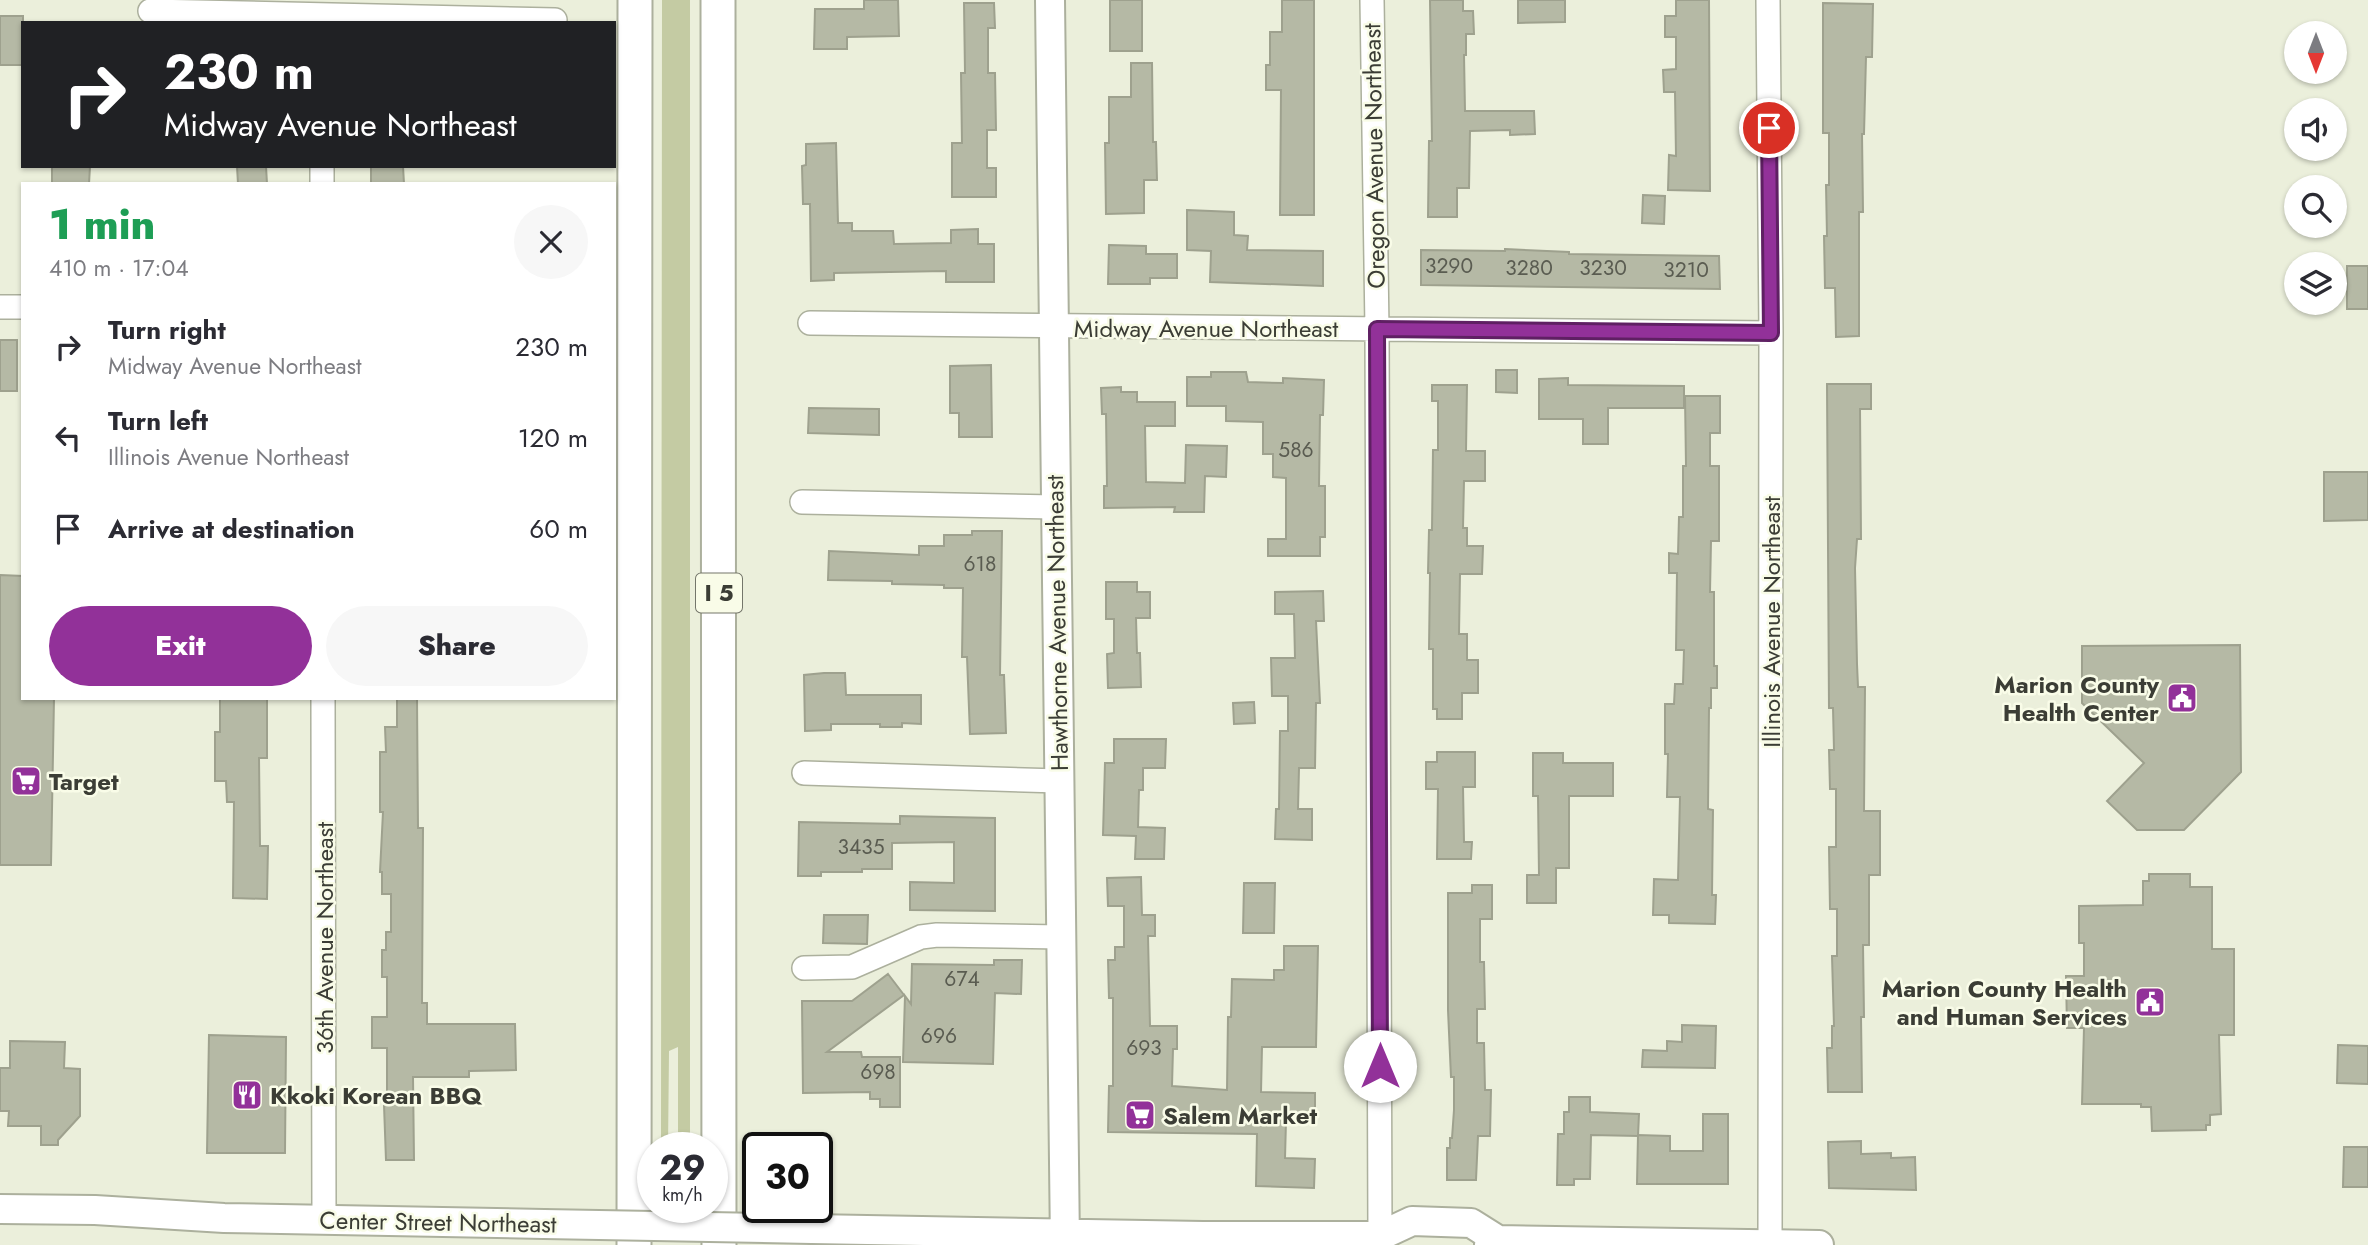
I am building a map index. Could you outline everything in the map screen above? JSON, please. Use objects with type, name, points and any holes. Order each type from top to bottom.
[{"type":"highway","points":[[635,0],[635,1245]]},
{"type":"highway","name":"I 5","points":[[719,0],[719,1245]]},
{"type":"main road","name":"Hawthorne Avenue Northeast","points":[[1050,0],[1065,1240]]},
{"type":"main road","name":"Center Street Northeast","points":[[0,1209],[95,1210],[224,1218],[812,1229],[1065,1240],[1388,1241],[1412,1221],[1471,1223],[1495,1243],[1819,1245]]},
{"type":"street","name":"Oregon Avenue Northeast","points":[[1372,0],[1388,1241]]},
{"type":"street","name":"Illinois Avenue Northeast","points":[[1768,0],[1771,333],[1770,1244]]},
{"type":"street","points":[[150,11],[555,20]]},
{"type":"street","points":[[0,307],[21,307]]},
{"type":"street","name":"Midway Avenue Northeast","points":[[810,323],[1771,333]]},
{"type":"street","points":[[802,502],[1055,507]]},
{"type":"street","name":"36th Avenue Northeast","points":[[323,700],[324,1220]]},
{"type":"street","points":[[804,773],[1059,780]]},
{"type":"street","points":[[804,968],[852,967],[921,936],[1061,937]]},
{"type":"green space","points":[[662,0],[690,0],[690,1132],[678,1132],[678,1047],[669,1051],[668,1132],[661,1132]]},
{"type":"building","points":[[864,0],[898,0],[899,36],[847,37],[847,49],[814,49],[815,9],[864,9]]},
{"type":"building","points":[[1110,0],[1142,0],[1142,51],[1110,51]]},
{"type":"building","points":[[1282,0],[1314,0],[1314,215],[1280,215],[1281,90],[1266,90],[1266,65],[1270,65],[1270,32],[1282,32]]},
{"type":"building","points":[[1430,0],[1463,0],[1463,11],[1473,11],[1474,34],[1466,34],[1464,55],[1465,111],[1534,111],[1535,134],[1510,135],[1510,130],[1470,131],[1469,188],[1457,188],[1457,217],[1428,217],[1429,141],[1432,141]]},
{"type":"building","points":[[1518,0],[1565,0],[1565,22],[1518,23]]},
{"type":"building","points":[[1676,0],[1709,0],[1710,191],[1668,190],[1669,155],[1676,156],[1675,92],[1664,92],[1663,70],[1676,69],[1676,37],[1665,37],[1665,16],[1676,16]]},
{"type":"building","points":[[964,3],[994,3],[995,28],[988,28],[988,73],[995,73],[996,130],[987,130],[987,168],[996,168],[996,197],[952,197],[952,143],[962,143]]},
{"type":"building","points":[[1823,3],[1873,4],[1872,57],[1866,57],[1862,134],[1863,212],[1859,212],[1859,336],[1836,337],[1835,288],[1825,288],[1824,236],[1827,236],[1829,133],[1823,133]]},
{"type":"building","points":[[0,16],[23,16],[21,65],[0,65]]},
{"type":"building","points":[[1131,63],[1152,63],[1153,142],[1156,142],[1157,180],[1144,180],[1144,213],[1106,214],[1105,143],[1109,143],[1109,97],[1131,97]]},
{"type":"building","points":[[836,143],[838,223],[852,223],[852,231],[893,231],[894,244],[951,243],[951,230],[978,229],[978,244],[994,244],[994,282],[946,282],[946,271],[834,273],[834,280],[811,281],[810,204],[803,204],[802,166],[806,165],[806,144]]},
{"type":"building","points":[[52,168],[90,168],[89,182],[52,182]]},
{"type":"building","points":[[237,168],[266,168],[267,182],[238,182]]},
{"type":"building","points":[[371,168],[403,168],[404,182],[371,182]]},
{"type":"building","points":[[1643,195],[1665,196],[1664,224],[1642,223]]},
{"type":"building","points":[[1187,210],[1234,212],[1234,235],[1248,236],[1247,250],[1323,251],[1323,286],[1210,282],[1211,251],[1187,250]]},
{"type":"building","points":[[1109,245],[1146,246],[1146,254],[1177,254],[1177,278],[1150,278],[1150,284],[1108,284]]},
{"type":"building","points":[[1505,249],[1569,254],[1719,256],[1720,289],[1421,285],[1421,250]]},
{"type":"building","points":[[2347,266],[2368,266],[2368,309],[2347,309]]},
{"type":"building","points":[[0,340],[17,340],[17,391],[0,391]]},
{"type":"building","points":[[991,365],[992,437],[959,437],[959,413],[950,413],[950,366]]},
{"type":"building","points":[[1496,370],[1517,370],[1517,393],[1496,392]]},
{"type":"building","points":[[1211,372],[1246,372],[1248,382],[1283,383],[1283,378],[1324,380],[1323,415],[1320,415],[1319,486],[1325,486],[1325,537],[1320,537],[1320,556],[1268,556],[1268,539],[1286,539],[1286,478],[1273,477],[1273,454],[1263,454],[1263,422],[1226,421],[1226,406],[1187,406],[1187,377],[1211,377]]},
{"type":"building","points":[[1568,378],[1568,385],[1684,386],[1684,408],[1608,408],[1608,444],[1583,444],[1583,419],[1539,419],[1539,379]]},
{"type":"building","points":[[1827,384],[1871,384],[1871,409],[1860,409],[1861,539],[1857,539],[1855,568],[1858,687],[1865,687],[1864,811],[1880,811],[1880,875],[1869,875],[1869,945],[1863,945],[1862,1092],[1828,1092],[1827,1048],[1832,1048],[1834,1026],[1832,956],[1837,956],[1837,909],[1830,909],[1829,847],[1836,847],[1836,789],[1830,789],[1829,750],[1834,750],[1833,708],[1829,708]]},
{"type":"building","points":[[1432,385],[1467,385],[1466,451],[1485,451],[1485,481],[1464,481],[1463,528],[1467,528],[1467,546],[1483,546],[1482,574],[1460,574],[1459,634],[1467,634],[1467,660],[1478,660],[1478,693],[1462,693],[1462,719],[1437,719],[1437,709],[1433,709],[1433,649],[1429,649],[1428,573],[1429,530],[1432,530],[1433,450],[1438,450],[1438,401],[1432,401]]},
{"type":"building","points":[[1121,387],[1121,392],[1137,392],[1137,402],[1175,402],[1175,426],[1145,426],[1146,482],[1185,483],[1186,445],[1227,446],[1226,477],[1205,476],[1204,512],[1174,512],[1175,507],[1104,508],[1104,486],[1107,486],[1106,414],[1102,414],[1101,388]]},
{"type":"building","points":[[1685,396],[1720,396],[1720,433],[1710,433],[1710,466],[1719,466],[1719,541],[1711,541],[1710,592],[1714,592],[1714,666],[1717,666],[1717,688],[1711,688],[1709,708],[1708,809],[1713,810],[1712,895],[1716,895],[1715,924],[1669,923],[1669,915],[1653,915],[1654,879],[1678,880],[1680,797],[1667,797],[1665,704],[1674,704],[1675,684],[1683,684],[1684,650],[1676,650],[1677,573],[1669,573],[1669,553],[1678,554],[1679,517],[1683,517],[1683,466],[1686,466]]},
{"type":"building","points":[[809,408],[879,409],[879,435],[808,433]]},
{"type":"building","points":[[2324,472],[2368,472],[2368,520],[2324,521]]},
{"type":"building","points":[[972,531],[1002,531],[1000,675],[1004,675],[1006,733],[970,734],[967,657],[962,657],[963,588],[892,584],[892,581],[828,580],[829,551],[919,555],[919,546],[944,546],[944,535],[972,535]]},
{"type":"building","name":"Target","points":[[0,575],[21,576],[21,700],[54,700],[51,865],[0,865]]},
{"type":"building","points":[[1106,582],[1137,582],[1137,592],[1150,592],[1150,618],[1136,618],[1141,687],[1108,688],[1107,654],[1114,653],[1114,619],[1106,619]]},
{"type":"building","points":[[1323,591],[1324,621],[1316,621],[1320,703],[1316,703],[1315,768],[1299,768],[1298,809],[1312,809],[1312,840],[1275,839],[1276,809],[1279,809],[1280,731],[1288,731],[1288,696],[1272,696],[1271,658],[1295,658],[1294,614],[1275,614],[1275,592]]},
{"type":"building","points":[[2240,645],[2241,772],[2184,830],[2137,830],[2107,801],[2144,763],[2082,703],[2082,646]]},
{"type":"building","points":[[845,673],[846,695],[921,695],[921,724],[902,723],[902,727],[880,727],[880,724],[831,724],[831,730],[805,731],[804,675]]},
{"type":"building","points":[[220,700],[267,700],[267,758],[259,758],[260,846],[268,846],[267,899],[233,898],[234,802],[227,802],[226,781],[215,781],[215,732],[220,732]]},
{"type":"building","points":[[397,700],[417,700],[418,828],[423,828],[422,1003],[427,1003],[427,1024],[515,1024],[516,1070],[469,1071],[469,1077],[413,1077],[414,1160],[386,1160],[384,1105],[387,1105],[387,1048],[372,1048],[372,1017],[387,1017],[387,977],[382,977],[382,950],[386,950],[386,932],[391,932],[391,894],[382,894],[380,872],[383,812],[380,812],[380,752],[386,752],[385,727],[397,727]]},
{"type":"building","points":[[1254,702],[1255,723],[1234,724],[1233,703]]},
{"type":"building","points":[[1114,739],[1166,739],[1165,768],[1143,768],[1143,790],[1139,790],[1138,827],[1165,828],[1164,859],[1135,859],[1136,836],[1103,835],[1105,763],[1114,763]]},
{"type":"building","points":[[1437,752],[1475,752],[1475,787],[1463,787],[1464,842],[1472,842],[1471,859],[1437,859],[1438,789],[1426,789],[1426,762],[1437,762]]},
{"type":"building","points":[[1533,753],[1563,753],[1563,763],[1613,763],[1613,796],[1569,796],[1569,868],[1556,868],[1556,903],[1527,903],[1527,875],[1539,875],[1538,796],[1533,796]]},
{"type":"building","points":[[900,816],[995,818],[995,911],[910,910],[910,882],[954,883],[954,842],[892,843],[892,869],[821,872],[821,876],[798,876],[799,822],[900,824]]},
{"type":"building","name":"Marion County Health and Human Services","points":[[2149,874],[2190,874],[2190,887],[2212,887],[2212,949],[2234,949],[2234,1035],[2219,1035],[2221,1114],[2210,1115],[2210,1125],[2206,1125],[2206,1130],[2152,1131],[2151,1107],[2141,1107],[2141,1104],[2082,1104],[2084,1028],[2067,1028],[2066,976],[2084,976],[2084,943],[2079,943],[2079,906],[2143,905],[2143,881],[2149,881]]},
{"type":"building","points":[[1141,877],[1142,915],[1155,915],[1155,936],[1148,936],[1150,1026],[1177,1026],[1172,1086],[1227,1090],[1228,1017],[1231,1017],[1232,979],[1274,980],[1274,970],[1284,970],[1284,946],[1318,946],[1316,1047],[1262,1047],[1261,1092],[1315,1093],[1315,1121],[1286,1121],[1285,1158],[1315,1159],[1314,1188],[1256,1186],[1257,1134],[1108,1132],[1109,1086],[1113,1086],[1113,998],[1109,998],[1108,960],[1115,960],[1115,947],[1124,947],[1124,906],[1108,906],[1107,878]]},
{"type":"building","points":[[1244,883],[1275,883],[1274,933],[1243,933]]},
{"type":"building","points":[[1472,885],[1492,885],[1492,919],[1480,919],[1480,962],[1484,962],[1485,1009],[1477,1009],[1477,1043],[1484,1043],[1485,1090],[1491,1090],[1490,1136],[1478,1136],[1476,1180],[1447,1180],[1447,1148],[1450,1148],[1452,1138],[1454,1110],[1448,1010],[1448,893],[1472,893]]},
{"type":"building","points":[[824,915],[868,915],[867,944],[823,943]]},
{"type":"building","points":[[994,960],[1022,960],[1021,994],[995,993],[993,1064],[903,1062],[905,996],[911,1004],[912,964],[994,965]]},
{"type":"building","points":[[888,974],[904,995],[827,1052],[861,1052],[862,1057],[900,1057],[900,1107],[880,1107],[880,1099],[870,1099],[870,1092],[803,1093],[802,1001],[852,1001]]},
{"type":"building","points":[[1682,1025],[1716,1026],[1715,1068],[1642,1067],[1643,1050],[1667,1051],[1667,1041],[1682,1042]]},
{"type":"building","name":"Kkoki Korean BBQ","points":[[209,1035],[286,1037],[285,1153],[207,1153]]},
{"type":"building","points":[[10,1041],[65,1042],[64,1068],[80,1069],[80,1116],[58,1140],[58,1145],[41,1145],[41,1126],[8,1126],[9,1111],[0,1111],[0,1068],[10,1068]]},
{"type":"building","points":[[2338,1045],[2368,1046],[2368,1084],[2337,1083]]},
{"type":"building","points":[[1569,1097],[1590,1097],[1590,1112],[1639,1114],[1638,1136],[1591,1135],[1590,1179],[1574,1179],[1574,1185],[1557,1185],[1558,1134],[1564,1134],[1564,1112],[1569,1112]]},
{"type":"building","points":[[1703,1114],[1728,1114],[1728,1184],[1637,1184],[1638,1135],[1670,1136],[1670,1151],[1703,1151]]},
{"type":"building","points":[[1861,1141],[1861,1154],[1891,1153],[1891,1158],[1915,1157],[1916,1190],[1829,1188],[1828,1142]]},
{"type":"building","points":[[2344,1147],[2368,1147],[2368,1187],[2343,1187]]},
{"type":"place","name":"Marion County Health Center","points":[[2182,698]]},
{"type":"place","name":"Target","points":[[26,781]]},
{"type":"place","name":"Marion County Health and Human Services","points":[[2150,1002]]},
{"type":"place","name":"Kkoki Korean BBQ","points":[[247,1095]]},
{"type":"place","name":"Salem Market","points":[[1140,1115]]},
{"type":"route","points":[[1380,1066],[1377,329],[1771,333],[1769,128]]}]
